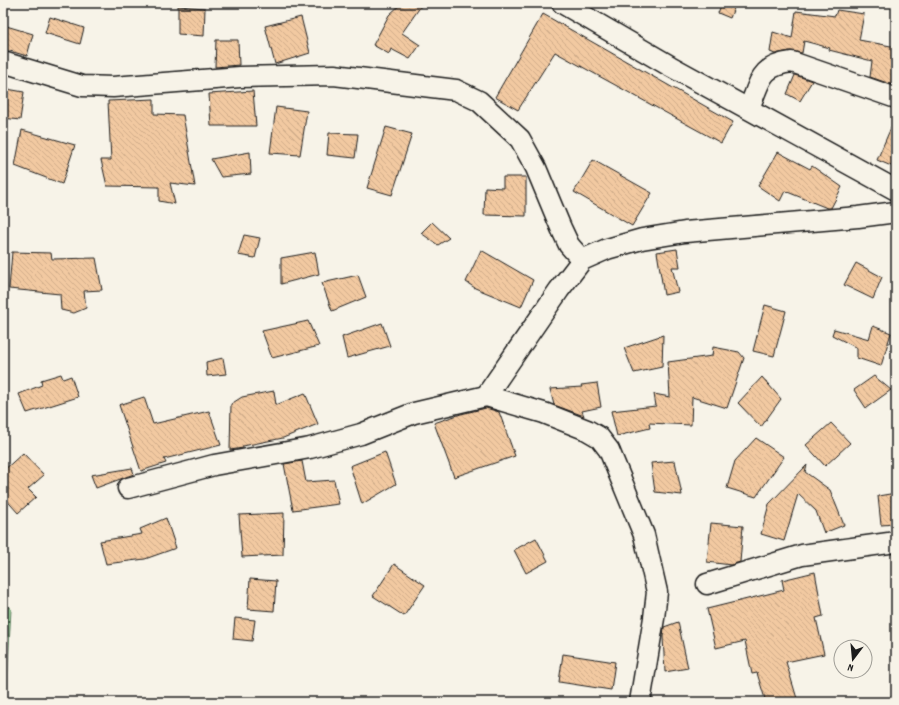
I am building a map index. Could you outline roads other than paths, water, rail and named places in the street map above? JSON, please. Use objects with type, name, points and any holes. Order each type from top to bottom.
[{"type":"street","points":[[562,3],[896,190]]},
{"type":"street","points":[[3,62],[82,86],[113,87],[240,77],[334,75],[456,90],[479,101],[520,139],[536,168],[569,245],[582,260]]},
{"type":"street","points":[[749,108],[766,70],[777,64],[792,62],[896,98]]},
{"type":"street","points":[[486,396],[559,290],[582,260],[607,249],[642,239],[685,232],[858,217],[896,212]]},
{"type":"street","points":[[128,488],[214,465],[310,448],[361,434],[414,413],[486,396],[544,413],[587,430],[599,437],[609,450],[644,535],[656,592],[654,618],[640,702]]},
{"type":"street","points":[[707,584],[802,555],[896,542]]}]
